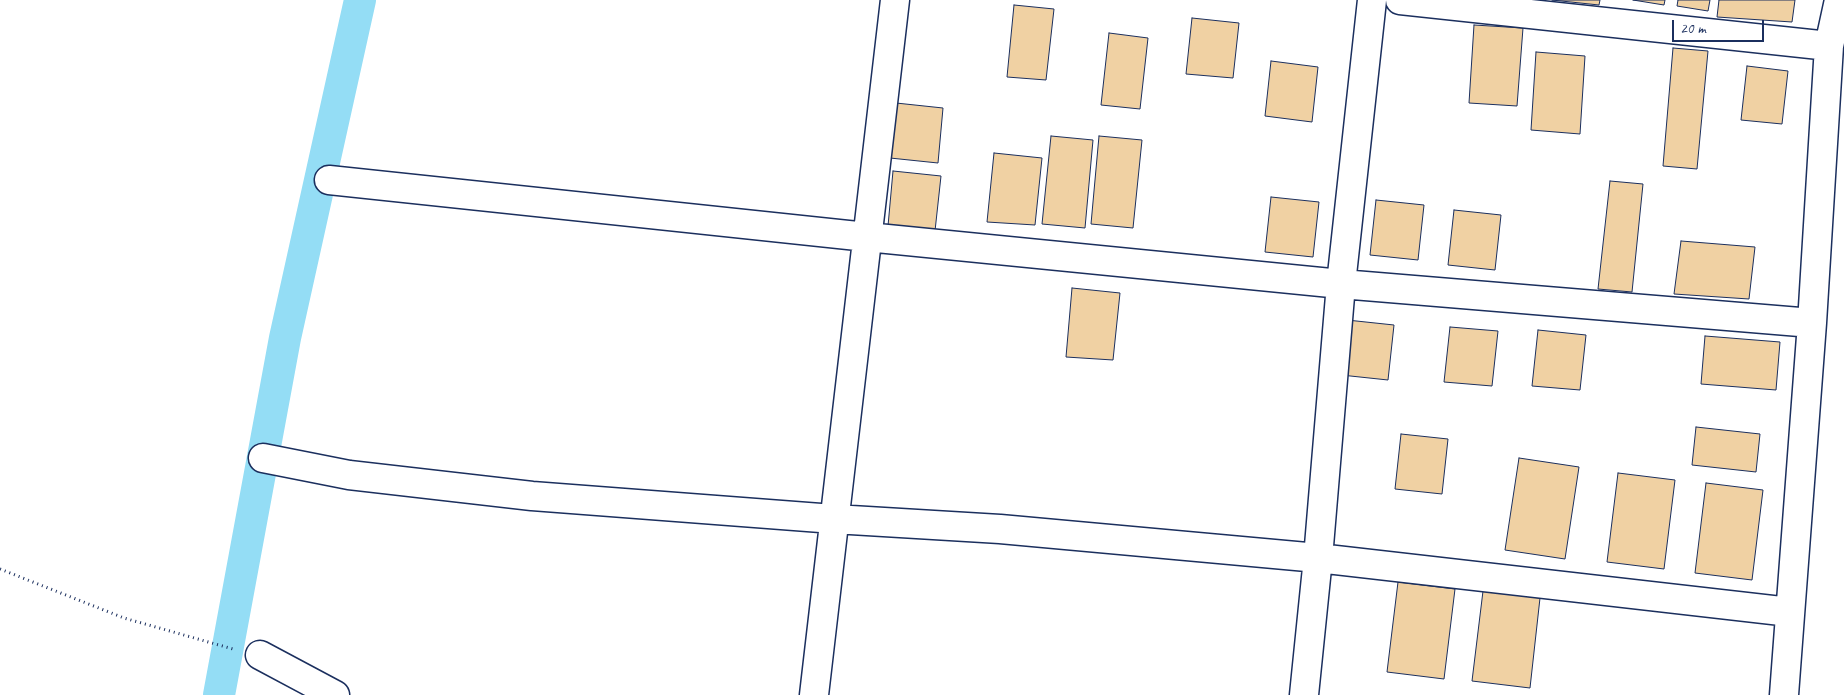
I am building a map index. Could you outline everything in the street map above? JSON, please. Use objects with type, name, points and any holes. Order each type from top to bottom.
[{"type":"street","points":[[814,695],[895,0]]},
{"type":"street","points":[[1304,695],[1318,558],[1341,284],[1372,0]]},
{"type":"street","points":[[1400,0],[1829,46]]},
{"type":"street","points":[[1784,695],[1812,323],[1829,46],[1839,0]]},
{"type":"street","points":[[328,180],[867,237],[1341,284],[1812,323]]},
{"type":"street","points":[[262,458],[349,475],[523,495],[834,519],[1000,529],[1318,558],[1790,612]]},
{"type":"street","points":[[260,655],[335,695]]},
{"type":"path","points":[[0,569],[124,618],[213,643]]},
{"type":"building","points":[[1552,0],[1600,0],[1599,5]]},
{"type":"building","points":[[1633,0],[1665,0],[1664,5]]},
{"type":"building","points":[[1678,0],[1710,0],[1708,11],[1677,6]]},
{"type":"building","points":[[1719,0],[1795,0],[1792,22],[1717,17]]},
{"type":"building","points":[[1014,5],[1054,9],[1046,80],[1007,77]]},
{"type":"building","points":[[1192,18],[1239,23],[1233,78],[1186,74]]},
{"type":"building","points":[[1474,25],[1523,28],[1517,106],[1469,103]]},
{"type":"building","points":[[1109,33],[1148,38],[1140,109],[1101,105]]},
{"type":"building","points":[[1673,48],[1708,51],[1697,169],[1663,166]]},
{"type":"building","points":[[1536,52],[1585,56],[1580,134],[1531,130]]},
{"type":"building","points":[[1271,61],[1318,67],[1312,122],[1265,116]]},
{"type":"building","points":[[1747,66],[1788,71],[1782,124],[1741,120]]},
{"type":"building","points":[[896,103],[943,108],[938,163],[890,158]]},
{"type":"building","points":[[1051,136],[1093,140],[1085,228],[1042,224]]},
{"type":"building","points":[[1099,136],[1142,140],[1133,228],[1091,224]]},
{"type":"building","points":[[994,153],[1042,158],[1035,225],[987,222]]},
{"type":"building","points":[[893,171],[941,176],[935,231],[888,226]]},
{"type":"building","points":[[1610,181],[1643,184],[1632,292],[1598,289]]},
{"type":"building","points":[[1271,197],[1319,202],[1313,257],[1265,252]]},
{"type":"building","points":[[1376,200],[1424,205],[1418,260],[1370,255]]},
{"type":"building","points":[[1454,210],[1501,215],[1495,270],[1448,265]]},
{"type":"building","points":[[1681,241],[1755,247],[1749,299],[1674,294]]},
{"type":"building","points":[[1072,288],[1120,293],[1113,360],[1066,357]]},
{"type":"building","points":[[1347,320],[1394,325],[1388,380],[1341,375]]},
{"type":"building","points":[[1450,327],[1498,331],[1492,386],[1444,382]]},
{"type":"building","points":[[1538,330],[1586,335],[1580,390],[1532,386]]},
{"type":"building","points":[[1705,336],[1780,342],[1776,390],[1701,384]]},
{"type":"building","points":[[1696,427],[1760,434],[1756,472],[1692,465]]},
{"type":"building","points":[[1401,434],[1448,439],[1442,494],[1395,489]]},
{"type":"building","points":[[1519,458],[1579,467],[1565,559],[1505,550]]},
{"type":"building","points":[[1618,473],[1675,480],[1664,569],[1607,562]]},
{"type":"building","points":[[1706,483],[1763,490],[1752,580],[1695,573]]},
{"type":"building","points":[[1398,582],[1455,589],[1444,679],[1387,672]]},
{"type":"building","points":[[1483,591],[1540,598],[1530,688],[1472,681]]},
{"type":"waterway","points":[[219,695],[285,338],[360,0]]}]
